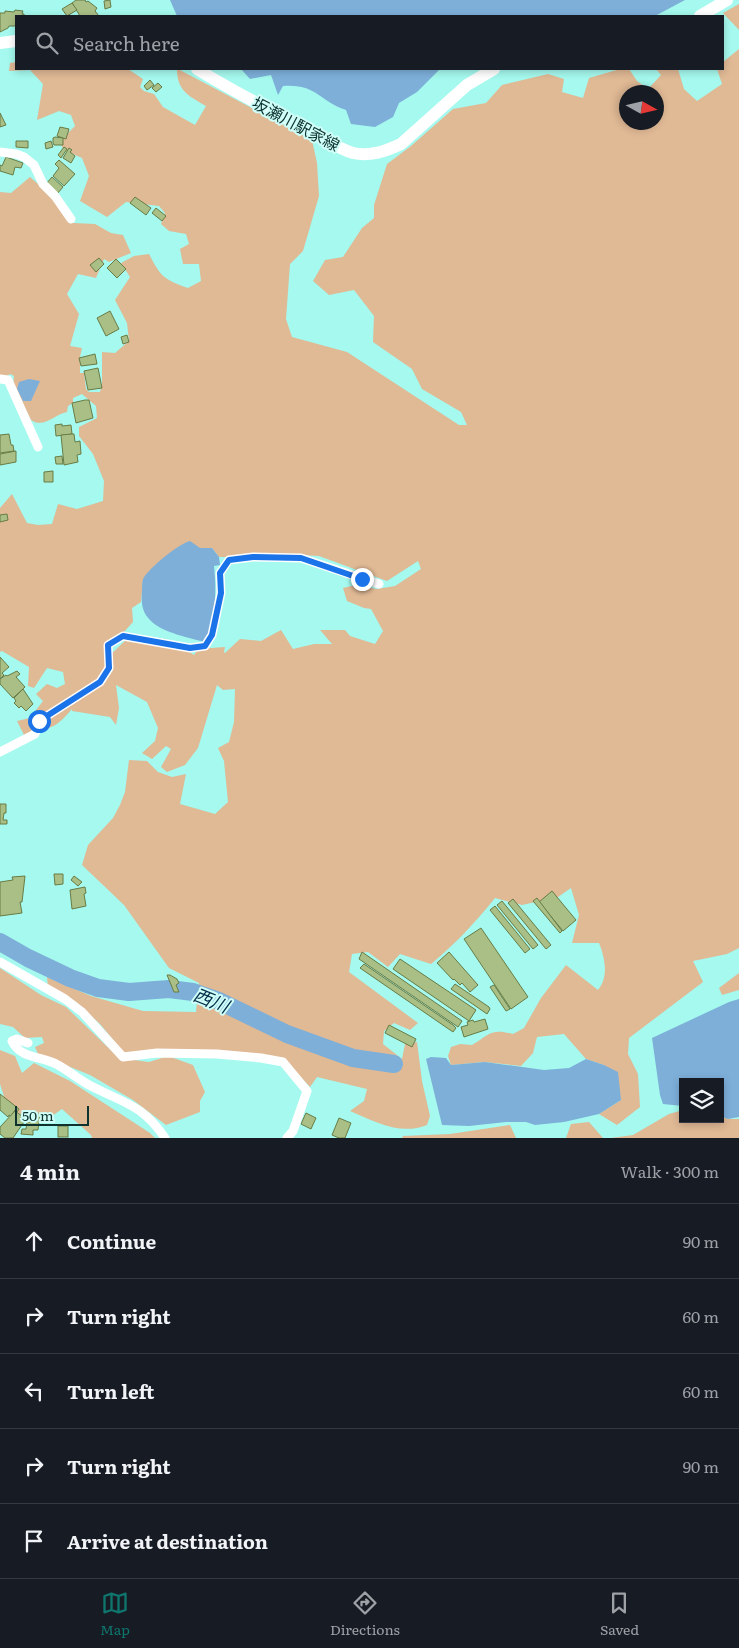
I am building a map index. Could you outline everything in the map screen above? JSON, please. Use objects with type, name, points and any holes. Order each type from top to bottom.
[{"type":"main road","points":[[702,15],[727,0]]},
{"type":"main road","points":[[0,43],[15,41]]},
{"type":"main road","name":"坂瀬川駅家線","points":[[199,70],[224,86],[320,136],[340,149],[365,154],[389,149],[401,144],[466,85],[492,70]]},
{"type":"street","points":[[0,152],[24,157],[34,165],[43,184],[55,196],[71,219]]},
{"type":"street","points":[[0,379],[8,380],[38,447]]},
{"type":"street","points":[[0,752],[35,734],[39,721],[100,682],[109,668],[108,645],[123,636],[190,648],[205,646],[212,635],[221,593],[220,573],[229,560],[253,557],[301,558],[379,584]]},
{"type":"street","points":[[0,962],[65,999],[82,1012],[124,1057],[157,1053],[217,1054],[283,1062],[307,1091],[293,1131],[287,1138]]},
{"type":"street","points":[[28,1043],[17,1039],[12,1041],[15,1047],[24,1054],[57,1064],[90,1085],[146,1114],[156,1123],[165,1138]]},
{"type":"shaded area","points":[[739,4],[739,30],[723,13]]},
{"type":"shaded area","points":[[739,49],[739,948],[727,954],[693,961],[703,982],[629,1038],[628,1054],[638,1074],[640,1107],[617,1125],[599,1114],[621,1100],[604,1065],[586,1059],[564,1034],[537,1037],[533,1053],[521,1066],[485,1062],[451,1065],[448,1056],[451,1047],[460,1044],[472,1045],[491,1033],[506,1032],[513,1034],[524,1028],[541,998],[566,965],[598,990],[605,973],[603,955],[599,943],[572,943],[579,915],[571,888],[558,897],[522,905],[495,898],[464,933],[431,964],[400,954],[388,967],[368,952],[352,954],[349,972],[418,1023],[410,1030],[394,1023],[384,1031],[383,1044],[402,1059],[405,1044],[417,1042],[422,1081],[430,1116],[427,1125],[407,1129],[397,1128],[378,1123],[350,1111],[364,1101],[367,1089],[317,1077],[310,1087],[284,1059],[124,1053],[100,1024],[76,1002],[48,988],[47,977],[91,996],[143,1011],[196,1012],[199,983],[169,968],[124,905],[82,865],[88,845],[113,818],[120,805],[125,792],[129,760],[147,761],[158,772],[172,777],[186,774],[180,804],[215,814],[228,802],[224,761],[218,748],[229,742],[234,722],[235,689],[223,690],[217,685],[198,748],[185,765],[167,772],[161,767],[171,749],[166,746],[152,759],[142,753],[155,741],[158,728],[147,702],[116,685],[119,708],[116,725],[110,717],[72,711],[72,709],[54,726],[31,733],[25,737],[17,721],[30,718],[43,701],[36,694],[47,684],[57,688],[65,684],[63,672],[47,668],[34,688],[28,686],[29,667],[2,651],[0,652],[0,508],[12,494],[27,523],[38,525],[52,524],[58,504],[77,509],[103,501],[104,481],[93,454],[79,436],[79,427],[97,418],[96,406],[82,394],[73,398],[73,403],[68,406],[67,412],[45,422],[36,422],[31,420],[13,385],[14,376],[10,374],[5,378],[0,377],[0,192],[11,193],[30,177],[53,197],[73,223],[95,224],[111,233],[123,235],[131,253],[109,262],[104,259],[96,278],[78,274],[67,294],[79,314],[70,346],[82,348],[80,373],[84,373],[86,389],[89,392],[100,392],[102,384],[102,352],[115,353],[129,341],[127,323],[115,300],[130,277],[121,263],[134,256],[149,254],[160,272],[173,282],[188,288],[201,281],[199,264],[183,264],[180,249],[189,244],[186,234],[169,231],[161,224],[165,213],[159,206],[126,202],[107,217],[80,201],[89,176],[82,158],[64,150],[59,142],[75,126],[71,115],[59,111],[37,120],[43,84],[30,70],[130,70],[143,79],[140,87],[144,91],[154,94],[163,107],[195,125],[206,106],[189,96],[182,88],[179,83],[177,70],[180,70],[312,140],[317,163],[319,196],[303,251],[290,264],[286,319],[292,337],[347,352],[459,425],[467,425],[461,412],[422,389],[412,369],[373,342],[374,316],[354,290],[329,295],[313,281],[325,260],[343,257],[362,228],[374,218],[374,205],[387,164],[411,146],[453,109],[486,103],[502,85],[548,74],[564,79],[562,92],[583,98],[589,78],[617,70],[630,70],[637,81],[642,85],[619,85],[619,130],[664,130],[664,85],[652,85],[661,75],[657,70],[678,70],[684,89],[697,101],[722,84],[717,70],[724,70],[724,61]],"holes":[[[200,548],[212,548],[219,557],[267,553],[319,556],[387,581],[418,561],[421,569],[395,586],[377,589],[356,585],[343,588],[347,601],[371,609],[383,631],[375,644],[350,636],[345,630],[320,630],[332,644],[314,644],[293,649],[281,630],[261,641],[240,639],[225,653],[225,647],[198,649],[194,655],[182,647],[126,640],[107,658],[104,647],[124,632],[133,622],[132,608],[141,602],[143,580]]]},
{"type":"shaded area","points":[[15,62],[15,70],[30,70],[9,71],[10,63]]},
{"type":"shaded area","points":[[0,968],[41,995],[66,1007],[119,1058],[149,1062],[168,1056],[193,1065],[205,1092],[200,1101],[200,1112],[166,1125],[133,1100],[90,1075],[38,1054],[35,1047],[44,1043],[42,1037],[25,1038],[13,1027],[0,1024]]},
{"type":"shaded area","points":[[739,973],[739,990],[722,995],[719,988]]},
{"type":"shaded area","points":[[0,1050],[15,1056],[22,1073],[34,1063],[70,1081],[155,1138],[92,1138],[62,1109],[42,1123],[8,1109],[0,1084]]},
{"type":"shaded area","points":[[679,1111],[679,1123],[724,1123],[724,1118],[739,1119],[739,1138],[611,1138],[633,1135],[669,1114]]},
{"type":"shaded area","points":[[589,1122],[603,1138],[566,1138],[571,1124]]},
{"type":"shaded area","points":[[510,1125],[516,1138],[402,1138],[403,1136],[450,1134]]},
{"type":"water","points":[[170,0],[685,0],[657,15],[177,15]]},
{"type":"water","points":[[242,70],[439,70],[417,92],[399,103],[393,117],[375,127],[351,124],[346,110],[311,90],[295,86],[283,86],[278,95],[271,75],[250,79]]},
{"type":"water","points":[[29,379],[40,381],[31,401],[23,401],[17,389],[19,382]]},
{"type":"water","points":[[190,541],[200,548],[212,548],[219,557],[220,565],[214,566],[214,604],[206,642],[177,635],[157,626],[146,615],[142,604],[142,582],[146,574],[171,551]]},
{"type":"water","points":[[739,999],[739,1117],[728,1119],[724,1118],[724,1078],[679,1078],[679,1106],[663,1104],[652,1038]]},
{"type":"water","points":[[431,1057],[446,1058],[451,1065],[485,1062],[544,1070],[569,1068],[586,1059],[618,1072],[621,1100],[599,1114],[564,1122],[535,1125],[526,1122],[506,1122],[469,1126],[442,1125],[426,1059]]},
{"type":"building","points":[[76,0],[88,1],[97,8],[95,11],[98,15],[79,15],[72,3]]},
{"type":"building","points":[[110,0],[111,7],[105,9],[104,1]]},
{"type":"building","points":[[72,3],[77,10],[66,15],[62,9]]},
{"type":"building","points":[[15,10],[23,11],[22,14],[24,15],[15,15],[15,26],[9,26],[0,32],[0,13],[5,13],[5,11],[14,12]]},
{"type":"building","points":[[150,80],[154,85],[147,90],[144,86]]},
{"type":"building","points":[[158,83],[162,87],[156,92],[152,88]]},
{"type":"building","points":[[0,113],[6,125],[0,127]]},
{"type":"building","points":[[60,127],[69,129],[66,139],[57,136]]},
{"type":"building","points":[[53,138],[63,138],[63,145],[54,145]]},
{"type":"building","points":[[16,141],[28,141],[28,148],[16,147]]},
{"type":"building","points":[[51,141],[53,147],[46,149],[45,143]]},
{"type":"building","points":[[64,147],[67,149],[61,158],[58,155]]},
{"type":"building","points":[[69,148],[72,150],[70,152],[75,156],[71,163],[63,158]]},
{"type":"building","points":[[6,157],[23,163],[21,168],[15,167],[13,175],[0,171],[0,165],[2,166]]},
{"type":"building","points":[[59,160],[75,174],[64,186],[53,176],[59,168],[55,164]]},
{"type":"building","points":[[52,177],[63,187],[57,194],[46,184]]},
{"type":"building","points":[[135,197],[151,208],[146,215],[130,203]]},
{"type":"building","points":[[156,208],[166,216],[162,221],[152,213]]},
{"type":"building","points":[[99,258],[104,264],[96,272],[90,265]]},
{"type":"building","points":[[116,259],[126,269],[117,278],[107,268]]},
{"type":"building","points":[[110,311],[119,329],[106,336],[97,318]]},
{"type":"building","points":[[127,335],[129,342],[123,344],[121,337]]},
{"type":"building","points":[[95,354],[97,364],[81,366],[79,358]]},
{"type":"building","points":[[98,368],[102,388],[88,390],[84,371]]},
{"type":"building","points":[[89,400],[93,418],[76,423],[72,403]]},
{"type":"building","points":[[62,424],[62,426],[71,425],[72,434],[56,436],[55,425]]},
{"type":"building","points":[[9,434],[14,451],[0,453],[0,435]]},
{"type":"building","points":[[74,434],[75,442],[80,441],[81,454],[77,455],[78,462],[64,465],[61,435]]},
{"type":"building","points":[[16,451],[16,462],[0,465],[0,454]]},
{"type":"building","points":[[62,456],[63,464],[56,464],[55,457]]},
{"type":"building","points":[[53,471],[53,482],[44,482],[44,472]]},
{"type":"building","points":[[7,514],[8,520],[0,522],[0,515]]},
{"type":"building","points":[[0,657],[9,667],[2,673],[4,675],[0,679]]},
{"type":"building","points":[[17,671],[20,674],[16,677],[25,687],[13,698],[0,684],[0,679]]},
{"type":"building","points":[[23,689],[33,704],[26,711],[14,703],[16,701],[14,698]]},
{"type":"building","points":[[0,804],[6,804],[6,813],[4,813],[3,820],[7,820],[7,824],[0,824]]},
{"type":"building","points":[[54,874],[63,874],[63,884],[55,885]]},
{"type":"building","points":[[25,876],[22,902],[20,902],[22,913],[0,916],[0,882],[13,880],[12,877]]},
{"type":"building","points":[[74,876],[82,882],[78,886],[71,880]]},
{"type":"building","points":[[85,887],[86,906],[72,909],[70,890]]},
{"type":"building","points":[[552,891],[576,920],[563,931],[539,902]]},
{"type":"building","points":[[537,898],[562,931],[560,933],[533,901]]},
{"type":"building","points":[[513,899],[551,945],[546,949],[508,903]]},
{"type":"building","points":[[502,901],[538,945],[533,949],[497,905]]},
{"type":"building","points":[[495,906],[530,949],[525,953],[490,910]]},
{"type":"building","points":[[481,928],[528,997],[511,1009],[464,939]]},
{"type":"building","points":[[362,952],[462,1021],[458,1027],[359,959]]},
{"type":"building","points":[[449,952],[478,985],[470,992],[462,983],[460,985],[453,980],[437,963]]},
{"type":"building","points":[[400,959],[476,1010],[469,1021],[393,969]]},
{"type":"building","points":[[364,964],[456,1028],[453,1032],[360,968]]},
{"type":"building","points":[[167,975],[177,979],[179,983],[176,985],[179,992],[174,992]]},
{"type":"building","points":[[455,984],[489,1007],[490,1009],[487,1014],[451,989]]},
{"type":"building","points":[[494,985],[510,1009],[506,1011],[490,987]]},
{"type":"building","points":[[485,1019],[488,1029],[464,1037],[461,1027],[468,1025],[467,1022],[473,1020],[474,1022]]},
{"type":"building","points":[[389,1025],[416,1039],[412,1047],[385,1033]]},
{"type":"building","points":[[0,1094],[19,1109],[17,1112],[15,1110],[8,1117],[0,1110]]},
{"type":"building","points":[[15,1111],[26,1119],[13,1138],[5,1138],[0,1134],[0,1127]]},
{"type":"building","points":[[31,1113],[40,1114],[38,1130],[33,1130],[33,1135],[21,1134],[22,1129],[26,1129],[27,1122],[30,1122]]},
{"type":"building","points":[[306,1113],[316,1118],[311,1129],[301,1124]]},
{"type":"building","points":[[339,1118],[351,1123],[345,1138],[332,1135]]},
{"type":"building","points":[[58,1126],[68,1126],[68,1137],[58,1137]]},
{"type":"waterway","name":"西川","points":[[0,942],[70,978],[98,988],[129,992],[169,989],[193,992],[219,1001],[287,1034],[353,1058],[394,1064]]},
{"type":"route","points":[[39,721],[100,682],[109,668],[108,645],[123,636],[190,648],[205,646],[212,635],[221,593],[220,573],[229,560],[253,557],[301,558],[362,579]]}]
